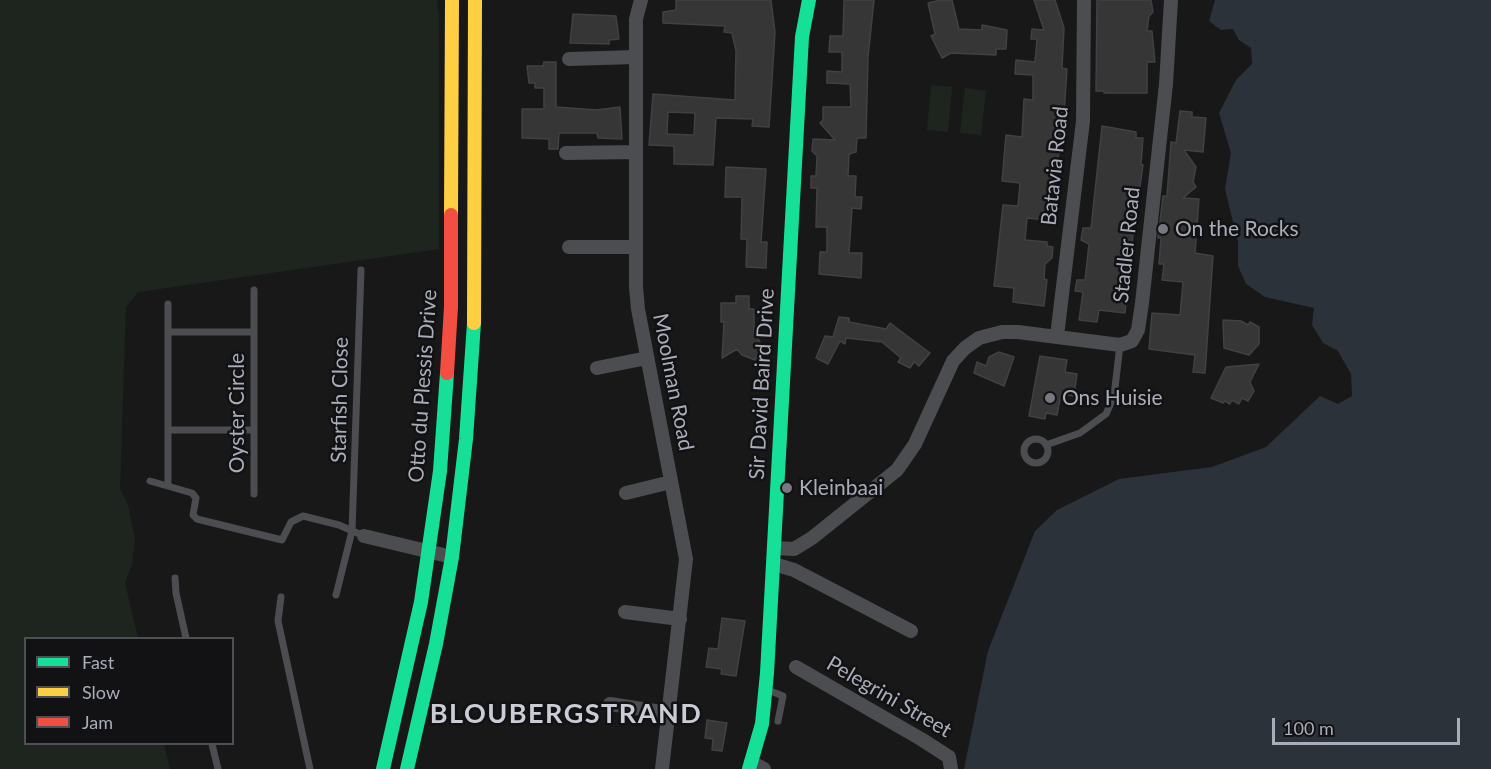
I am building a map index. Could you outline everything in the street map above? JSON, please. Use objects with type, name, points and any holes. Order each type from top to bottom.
[{"type":"main road","name":"Otto du Plessis Drive","points":[[383,769],[421,602],[440,471],[447,387],[452,216],[452,0]]},
{"type":"main road","points":[[407,769],[436,644],[452,557],[470,390],[475,216],[475,0]]},
{"type":"main road","name":"Sir David Baird Drive","points":[[750,765],[761,732],[765,689],[775,548],[802,37],[808,0]]},
{"type":"main road","points":[[452,216],[475,216]]},
{"type":"street","name":"Moolman Road","points":[[640,0],[636,18],[635,57],[638,309],[686,559],[662,769]]},
{"type":"street","name":"Batavia Road","points":[[1057,336],[1083,121],[1084,0]]},
{"type":"street","name":"Stadler Road","points":[[1120,345],[1127,344],[1136,335],[1142,310],[1167,75],[1171,0]]},
{"type":"street","points":[[569,59],[635,57]]},
{"type":"street","points":[[566,153],[636,152]]},
{"type":"street","points":[[569,247],[636,247]]},
{"type":"street","points":[[775,548],[794,549],[812,538],[897,470],[909,457],[950,369],[965,348],[979,338],[1002,332],[1057,336],[1120,345]]},
{"type":"street","points":[[597,368],[647,358]]},
{"type":"street","points":[[626,493],[671,482]]},
{"type":"street","points":[[358,534],[452,557]]},
{"type":"street","points":[[774,564],[794,570],[911,631]]},
{"type":"street","points":[[626,612],[680,619]]},
{"type":"street","name":"Pelegrini Street","points":[[796,668],[949,757],[951,769]]},
{"type":"street","points":[[610,704],[668,712]]},
{"type":"street","points":[[750,765],[764,769]]},
{"type":"lane","name":"Starfish Close","points":[[336,595],[358,534],[362,270]]},
{"type":"lane","name":"Oyster Circle","points":[[254,290],[254,494]]},
{"type":"lane","points":[[168,304],[168,485]]},
{"type":"lane","name":"Oyster Circle","points":[[168,332],[253,332]]},
{"type":"lane","points":[[1046,445],[1080,433],[1106,414],[1114,396],[1120,345]]},
{"type":"lane","points":[[168,430],[253,430]]},
{"type":"lane","points":[[150,481],[192,493],[196,498],[193,515],[197,519],[277,540],[285,537],[293,519],[303,516],[358,534]]},
{"type":"lane","points":[[175,578],[186,637]]},
{"type":"lane","points":[[281,597],[278,612],[279,630],[310,769]]},
{"type":"lane","points":[[765,689],[783,696],[778,721]]},
{"type":"lane","points":[[212,745],[218,769]]},
{"type":"shaded area","points":[[0,0],[437,0],[439,15],[439,249],[138,292],[126,307],[120,489],[128,505],[135,540],[132,565],[125,583],[138,637],[24,637],[24,745],[164,745],[170,769],[0,769]]},
{"type":"shaded area","points":[[1215,0],[1491,0],[1491,769],[964,769],[988,651],[1035,531],[1057,510],[1119,479],[1212,467],[1266,447],[1320,396],[1338,404],[1352,396],[1351,374],[1338,351],[1323,343],[1312,325],[1314,308],[1265,297],[1246,284],[1238,266],[1238,242],[1225,189],[1231,153],[1219,113],[1236,80],[1252,64],[1251,48],[1239,40],[1233,29],[1221,30],[1209,21]]},
{"type":"shaded area","points":[[931,85],[952,87],[948,132],[927,130]]},
{"type":"shaded area","points":[[965,88],[986,91],[981,135],[960,133]]},
{"type":"building","points":[[676,0],[771,0],[775,32],[769,127],[752,126],[753,119],[716,118],[713,165],[674,164],[674,146],[649,145],[653,94],[735,100],[736,51],[732,33],[724,32],[725,26],[663,23],[663,12],[676,10]],"holes":[[[668,112],[695,113],[694,135],[667,134]]]},
{"type":"building","points":[[844,0],[874,0],[868,57],[866,138],[857,138],[856,152],[849,154],[848,176],[856,176],[855,197],[862,197],[861,209],[852,208],[849,253],[862,253],[861,278],[819,274],[820,252],[827,252],[827,227],[816,227],[817,188],[811,188],[811,176],[816,176],[817,156],[812,151],[813,139],[835,140],[820,123],[823,120],[823,107],[851,107],[850,84],[827,83],[827,71],[842,72],[842,52],[829,52],[830,36],[843,36]]},
{"type":"building","points":[[952,0],[959,29],[982,30],[982,25],[1007,30],[1006,49],[996,49],[996,55],[951,53],[942,58],[931,36],[935,34],[928,3]]},
{"type":"building","points":[[1034,0],[1055,0],[1064,28],[1062,68],[1067,69],[1063,130],[1047,220],[1027,218],[1025,240],[1047,242],[1047,246],[1053,247],[1052,258],[1045,264],[1044,279],[1047,280],[1044,306],[1013,302],[1014,288],[994,286],[1003,205],[1018,206],[1020,183],[1002,181],[1006,135],[1022,137],[1024,99],[1033,100],[1033,75],[1015,74],[1016,60],[1035,62],[1037,39],[1031,39],[1032,29],[1044,30]]},
{"type":"building","points":[[1097,0],[1151,0],[1153,12],[1149,16],[1147,31],[1152,31],[1155,62],[1147,62],[1147,93],[1096,91]]},
{"type":"building","points":[[573,14],[616,16],[619,39],[609,40],[609,44],[570,43]]},
{"type":"building","points":[[544,62],[556,62],[556,107],[597,110],[620,107],[622,139],[598,138],[597,133],[559,133],[558,149],[549,149],[549,139],[522,138],[522,109],[544,109],[544,88],[535,88],[535,83],[529,83],[527,66],[543,66]]},
{"type":"building","points":[[1180,111],[1192,112],[1192,117],[1206,118],[1203,152],[1184,150],[1196,167],[1193,182],[1196,187],[1183,198],[1199,199],[1195,253],[1213,256],[1205,373],[1193,372],[1195,355],[1149,349],[1152,313],[1180,315],[1183,282],[1162,280],[1164,264],[1159,264],[1161,238],[1158,238],[1163,196],[1167,196],[1171,142],[1176,143]]},
{"type":"building","points":[[1102,126],[1136,132],[1136,138],[1143,138],[1141,164],[1143,165],[1138,201],[1134,200],[1130,230],[1130,234],[1133,234],[1125,313],[1099,310],[1097,322],[1079,320],[1083,292],[1075,291],[1077,280],[1085,280],[1089,244],[1081,240],[1083,228],[1091,228]]},
{"type":"building","points":[[726,167],[766,169],[761,242],[767,242],[766,268],[746,267],[747,239],[741,239],[742,197],[725,197]]},
{"type":"building","points":[[736,296],[749,296],[749,309],[754,309],[754,333],[760,342],[759,354],[755,360],[742,355],[737,349],[722,358],[724,322],[721,322],[721,303],[736,303]]},
{"type":"building","points":[[839,317],[849,318],[849,322],[886,329],[890,323],[930,353],[919,366],[914,362],[910,368],[898,362],[901,358],[882,342],[846,338],[845,344],[840,341],[828,364],[816,358],[825,336],[833,337]]},
{"type":"building","points":[[1223,320],[1241,321],[1248,325],[1250,322],[1259,327],[1259,344],[1249,355],[1224,348]]},
{"type":"building","points":[[999,352],[1014,357],[1004,386],[974,373],[977,362],[986,366],[989,357]]},
{"type":"building","points":[[1040,356],[1067,360],[1065,372],[1077,374],[1074,396],[1061,394],[1057,415],[1046,413],[1045,419],[1029,416]]},
{"type":"building","points":[[1259,364],[1250,382],[1254,391],[1248,401],[1242,398],[1239,404],[1232,400],[1230,404],[1211,398],[1226,367]]},
{"type":"building","points":[[722,618],[745,621],[736,676],[721,674],[722,669],[706,667],[709,648],[718,649]]},
{"type":"building","points":[[707,720],[727,723],[722,751],[712,750],[713,739],[705,738]]},
{"type":"traffic: fast","points":[[749,769],[762,724],[767,673],[802,37],[809,0]]},
{"type":"traffic: fast","points":[[407,769],[436,644],[452,557],[466,439],[474,323]]},
{"type":"traffic: fast","points":[[383,769],[421,602],[440,471],[447,373]]},
{"type":"traffic: slow","points":[[451,215],[452,0]]},
{"type":"traffic: slow","points":[[474,323],[475,0]]},
{"type":"traffic: jam","points":[[447,373],[451,307],[451,215]]},
{"type":"place","name":"On the Rocks","points":[[1163,229]]},
{"type":"place","name":"Ons Huisie","points":[[1050,398]]},
{"type":"place","name":"Kleinbaai","points":[[787,488]]},
{"type":"district","name":"BLOUBERGSTRAND","points":[[566,714]]}]
